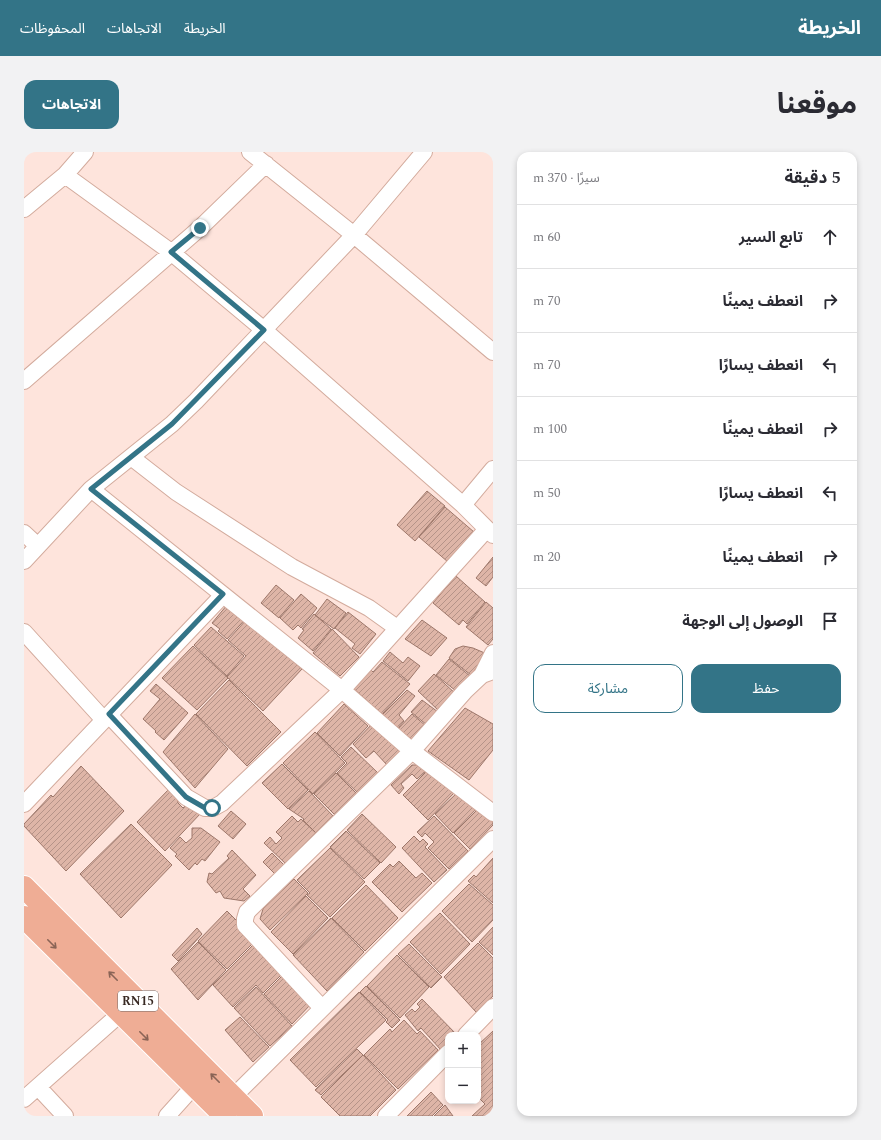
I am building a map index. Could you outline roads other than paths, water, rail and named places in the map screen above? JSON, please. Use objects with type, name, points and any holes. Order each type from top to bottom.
[{"type":"main road","name":"RN15","points":[[24,887],[226,1108]]},
{"type":"main road","name":"RN15","points":[[24,917],[194,1086],[226,1108],[252,1116]]},
{"type":"street","points":[[24,209],[65,175],[85,152]]},
{"type":"street","points":[[250,152],[354,234],[493,352]]},
{"type":"street","points":[[24,561],[91,489],[172,424],[264,330],[354,234],[424,152]]},
{"type":"street","points":[[24,381],[200,228],[266,164]]},
{"type":"street","points":[[24,632],[186,797],[205,808],[212,808],[222,803],[342,690],[398,628],[490,532],[463,505],[264,330],[171,252],[65,175]]},
{"type":"street","points":[[130,457],[176,492],[292,567],[368,608],[398,628]]},
{"type":"street","points":[[463,505],[493,469]]},
{"type":"street","points":[[91,489],[342,690],[412,752],[493,813]]},
{"type":"street","points":[[24,533],[38,546]]},
{"type":"street","points":[[24,804],[223,594]]},
{"type":"street","points":[[322,1008],[245,925],[245,919],[252,907],[412,752],[465,691],[488,673],[493,653]]},
{"type":"street","points":[[226,1108],[322,1008],[493,839]]},
{"type":"street","points":[[469,1032],[493,1007]]},
{"type":"street","points":[[24,1099],[121,1013]]},
{"type":"street","points":[[386,1116],[445,1056]]},
{"type":"street","points":[[168,1116],[194,1086]]},
{"type":"street","points":[[38,1087],[65,1116]]}]
